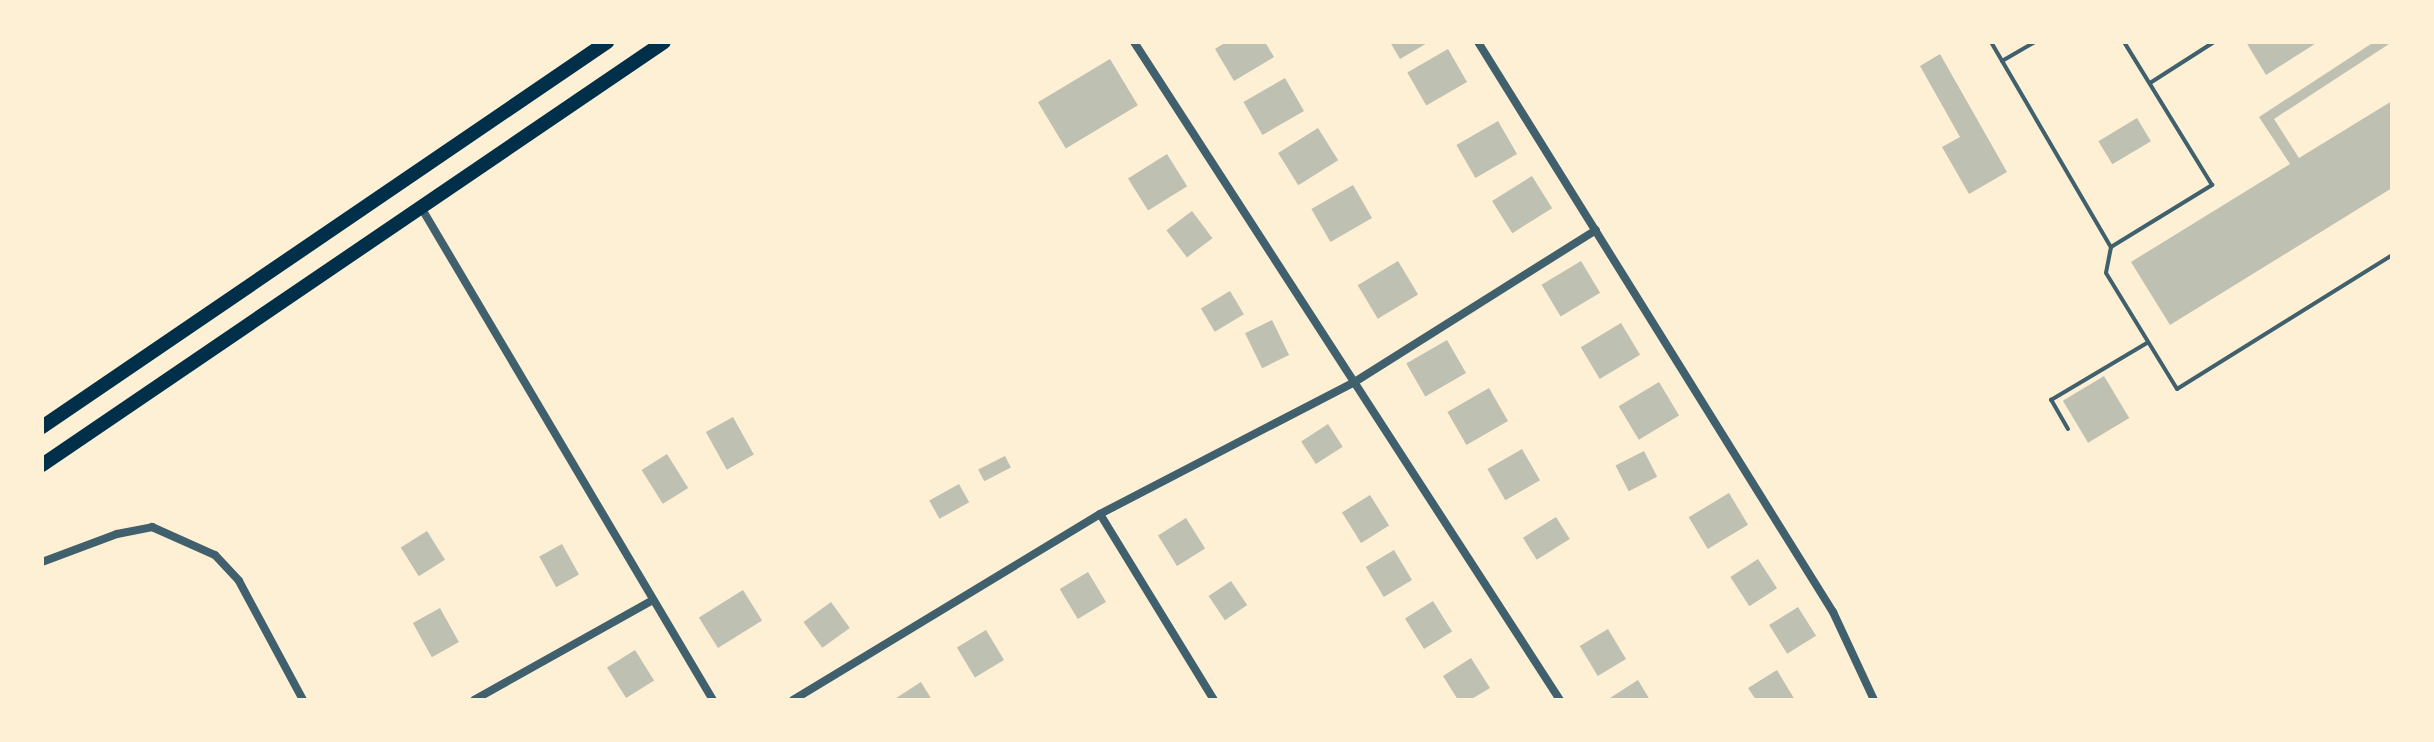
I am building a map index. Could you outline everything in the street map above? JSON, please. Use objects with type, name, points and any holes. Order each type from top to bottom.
[{"type":"main road","points":[[42,427],[607,42]]},
{"type":"main road","points":[[42,465],[664,42]]},
{"type":"street","points":[[1134,42],[1560,700]]},
{"type":"street","points":[[1478,42],[1833,612],[1874,700]]},
{"type":"street","points":[[422,209],[713,700]]},
{"type":"street","points":[[793,700],[1100,514],[1353,383],[1596,230]]},
{"type":"street","points":[[1100,514],[1214,700]]},
{"type":"street","points":[[42,562],[117,534],[152,527],[215,555],[239,581],[303,700]]},
{"type":"street","points":[[474,700],[653,600]]},
{"type":"lane","points":[[1991,42],[2111,247],[2106,273],[2177,389],[2392,255]]},
{"type":"lane","points":[[2002,61],[2035,42]]},
{"type":"lane","points":[[2111,247],[2212,185],[2124,42]]},
{"type":"lane","points":[[2150,83],[2214,42]]},
{"type":"lane","points":[[2068,429],[2051,400],[2148,342]]},
{"type":"building","points":[[1226,42],[1265,42],[1274,57],[1234,81],[1215,49]]},
{"type":"building","points":[[1390,42],[1429,42],[1400,59]]},
{"type":"building","points":[[2246,42],[2318,42],[2266,75]]},
{"type":"building","points":[[2374,42],[2392,42],[2274,119],[2299,158],[2392,101],[2392,188],[2170,325],[2131,262],[2290,164],[2259,117]]},
{"type":"building","points":[[1448,49],[1467,82],[1426,105],[1407,72]]},
{"type":"building","points":[[1940,54],[2007,172],[1969,194],[1942,147],[1960,137],[1920,66]]},
{"type":"building","points":[[1110,59],[1138,105],[1066,149],[1038,102]]},
{"type":"building","points":[[1285,78],[1304,111],[1262,135],[1243,102]]},
{"type":"building","points":[[2137,118],[2151,141],[2112,164],[2098,141]]},
{"type":"building","points":[[1498,121],[1517,154],[1475,178],[1456,145]]},
{"type":"building","points":[[1318,128],[1338,160],[1298,185],[1278,153]]},
{"type":"building","points":[[1167,154],[1187,186],[1148,211],[1128,178]]},
{"type":"building","points":[[1532,176],[1552,208],[1512,233],[1492,201]]},
{"type":"building","points":[[1353,185],[1372,218],[1330,242],[1311,209]]},
{"type":"building","points":[[1192,211],[1212,238],[1187,257],[1166,230]]},
{"type":"building","points":[[1398,261],[1418,294],[1378,319],[1358,285]]},
{"type":"building","points":[[1581,261],[1600,293],[1561,316],[1542,285]]},
{"type":"building","points":[[1230,291],[1244,314],[1215,332],[1201,309]]},
{"type":"building","points":[[1272,320],[1289,355],[1262,368],[1245,333]]},
{"type":"building","points":[[1621,323],[1640,355],[1600,379],[1581,347]]},
{"type":"building","points":[[1447,340],[1466,373],[1425,396],[1406,364]]},
{"type":"building","points":[[2104,376],[2129,418],[2088,443],[2063,401]]},
{"type":"building","points":[[1659,382],[1679,415],[1639,440],[1619,406]]},
{"type":"building","points":[[1489,388],[1508,421],[1466,445],[1447,412]]},
{"type":"building","points":[[733,417],[754,455],[727,470],[706,432]]},
{"type":"building","points":[[1328,424],[1343,447],[1316,464],[1301,441]]},
{"type":"building","points":[[1522,449],[1540,480],[1505,500],[1487,469]]},
{"type":"building","points":[[1644,451],[1657,477],[1629,491],[1615,466]]},
{"type":"building","points":[[667,454],[688,488],[663,504],[642,470]]},
{"type":"building","points":[[1005,456],[1011,468],[984,481],[978,470]]},
{"type":"building","points":[[959,484],[969,502],[939,519],[929,500]]},
{"type":"building","points":[[1729,493],[1748,525],[1708,549],[1689,517]]},
{"type":"building","points":[[1370,495],[1389,526],[1361,543],[1342,512]]},
{"type":"building","points":[[1556,517],[1570,539],[1537,560],[1523,538]]},
{"type":"building","points":[[1186,518],[1205,549],[1177,566],[1158,535]]},
{"type":"building","points":[[427,531],[445,560],[419,576],[401,547]]},
{"type":"building","points":[[562,544],[579,575],[556,587],[539,557]]},
{"type":"building","points":[[1394,550],[1412,580],[1384,597],[1366,567]]},
{"type":"building","points":[[1758,559],[1777,588],[1749,606],[1730,577]]},
{"type":"building","points":[[1088,572],[1106,602],[1078,619],[1060,589]]},
{"type":"building","points":[[1231,581],[1247,605],[1225,620],[1209,596]]},
{"type":"building","points":[[743,590],[762,621],[718,648],[699,618]]},
{"type":"building","points":[[1433,601],[1452,632],[1424,649],[1405,618]]},
{"type":"building","points":[[831,602],[850,628],[822,648],[803,622]]},
{"type":"building","points":[[1798,607],[1816,636],[1787,654],[1769,625]]},
{"type":"building","points":[[440,608],[459,642],[432,657],[413,623]]},
{"type":"building","points":[[1608,629],[1626,659],[1598,676],[1580,646]]},
{"type":"building","points":[[986,630],[1004,660],[975,678],[957,648]]},
{"type":"building","points":[[635,650],[654,681],[626,698],[607,667]]},
{"type":"building","points":[[1471,658],[1490,688],[1470,700],[1458,700],[1443,676]]},
{"type":"building","points":[[1777,670],[1795,700],[1756,700],[1748,688]]},
{"type":"building","points":[[1638,680],[1650,700],[1611,700],[1610,698]]},
{"type":"building","points":[[921,682],[932,700],[893,700]]}]
